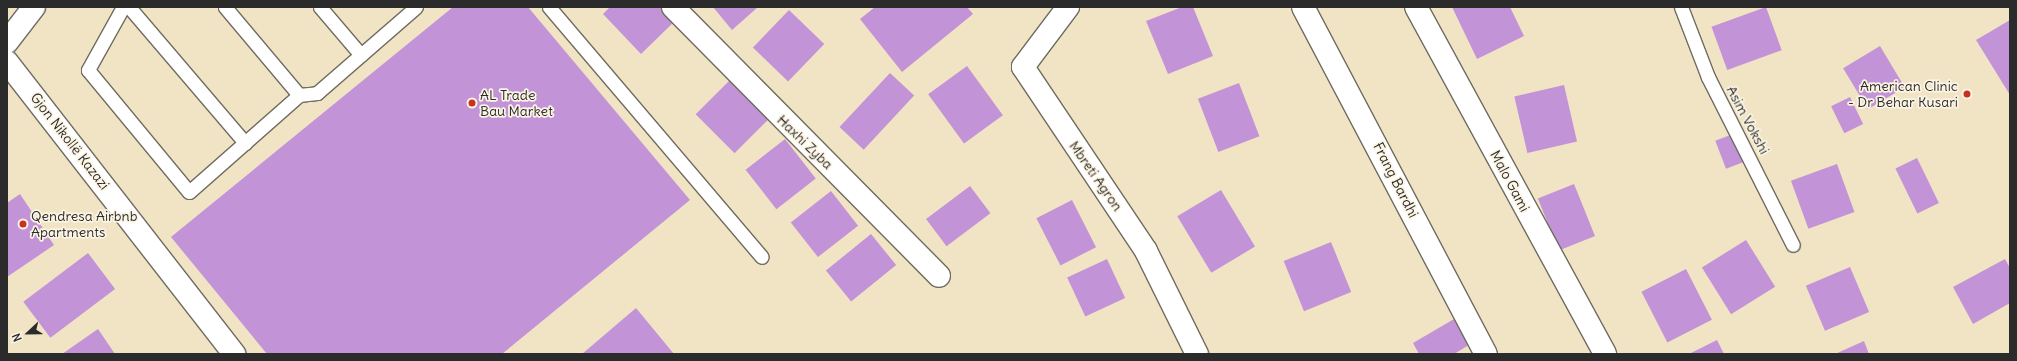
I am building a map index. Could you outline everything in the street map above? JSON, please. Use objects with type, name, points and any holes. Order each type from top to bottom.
[{"type":"street","points":[[7,42],[34,7]]},
{"type":"street","name":"Haxhi Zyba","points":[[673,7],[939,276]]},
{"type":"street","name":"Mbreti Agron","points":[[1068,7],[1023,67],[1146,251],[1198,354]]},
{"type":"street","name":"Frang Bardhi","points":[[1303,7],[1486,354]]},
{"type":"street","name":"Malo Gami","points":[[1416,7],[1604,354]]},
{"type":"street","name":"Gjon Nikollë Kazazi","points":[[7,62],[234,354]]},
{"type":"lane","points":[[123,7],[88,70],[189,192],[299,95],[317,92],[416,7]]},
{"type":"lane","points":[[129,7],[245,143]]},
{"type":"lane","points":[[225,7],[299,95]]},
{"type":"lane","points":[[320,7],[361,54]]},
{"type":"lane","points":[[548,7],[762,257]]},
{"type":"lane","name":"Asim Vokshi","points":[[1681,7],[1708,77],[1793,245]]},
{"type":"building","name":"AL Trade Bau Market","points":[[453,7],[528,7],[690,200],[502,354],[267,354],[171,237]]},
{"type":"building","points":[[610,7],[665,7],[677,19],[641,54],[603,14]]},
{"type":"building","points":[[713,7],[758,7],[732,30]]},
{"type":"building","points":[[875,7],[967,7],[973,14],[902,72],[860,19]]},
{"type":"building","points":[[1182,7],[1193,7],[1213,56],[1168,74],[1146,21]]},
{"type":"building","points":[[1452,7],[1510,7],[1524,36],[1477,59]]},
{"type":"building","points":[[1766,7],[1782,50],[1727,70],[1711,27]]},
{"type":"building","points":[[789,10],[824,44],[788,81],[753,47]]},
{"type":"building","points":[[2010,20],[2010,95],[1976,40]]},
{"type":"building","points":[[1880,46],[1905,87],[1868,109],[1843,68]]},
{"type":"building","points":[[967,66],[1003,115],[964,144],[928,94]]},
{"type":"building","points":[[890,73],[914,96],[864,150],[840,127]]},
{"type":"building","points":[[731,79],[770,118],[735,153],[696,114]]},
{"type":"building","points":[[1239,83],[1259,136],[1218,152],[1198,99]]},
{"type":"building","points":[[1564,85],[1577,142],[1527,153],[1514,96]]},
{"type":"building","points":[[1850,97],[1863,124],[1844,133],[1831,106]]},
{"type":"building","points":[[1733,134],[1744,162],[1726,169],[1715,141]]},
{"type":"building","points":[[785,139],[816,178],[776,209],[746,170]]},
{"type":"building","points":[[1917,158],[1939,203],[1917,213],[1895,169]]},
{"type":"building","points":[[1837,164],[1854,212],[1808,229],[1791,181]]},
{"type":"building","points":[[1574,184],[1595,236],[1559,251],[1538,199]]},
{"type":"building","points":[[970,186],[990,213],[947,246],[926,219]]},
{"type":"building","points":[[1221,190],[1255,247],[1211,273],[1177,216]]},
{"type":"building","points":[[831,191],[858,226],[818,257],[791,222]]},
{"type":"building","name":"Qendresa Airbnb Apartments","points":[[20,194],[54,245],[7,277],[7,203]]},
{"type":"building","points":[[1072,200],[1096,247],[1060,265],[1036,218]]},
{"type":"building","points":[[871,234],[896,265],[851,302],[826,271]]},
{"type":"building","points":[[1746,240],[1775,287],[1731,314],[1702,268]]},
{"type":"building","points":[[1331,242],[1351,292],[1304,311],[1284,261]]},
{"type":"building","points":[[88,253],[115,289],[50,338],[23,302]]},
{"type":"building","points":[[1107,259],[1125,298],[1085,317],[1067,278]]},
{"type":"building","points":[[2005,259],[2010,268],[2010,303],[1973,324],[1953,287]]},
{"type":"building","points":[[1850,267],[1869,312],[1825,331],[1806,286]]},
{"type":"building","points":[[1686,269],[1712,320],[1667,342],[1641,292]]},
{"type":"building","points":[[636,308],[674,354],[582,354]]},
{"type":"building","points":[[1454,319],[1469,345],[1454,354],[1419,354],[1413,343]]},
{"type":"building","points":[[98,329],[115,354],[62,354]]},
{"type":"building","points":[[1717,340],[1724,354],[1689,354]]},
{"type":"building","points":[[1864,341],[1869,354],[1835,354]]},
{"type":"place","name":"American Clinic - Dr Behar Kusari","points":[[1967,94]]},
{"type":"place","name":"AL Trade Bau Market","points":[[472,103]]},
{"type":"place","name":"Qendresa Airbnb Apartments","points":[[23,224]]}]
